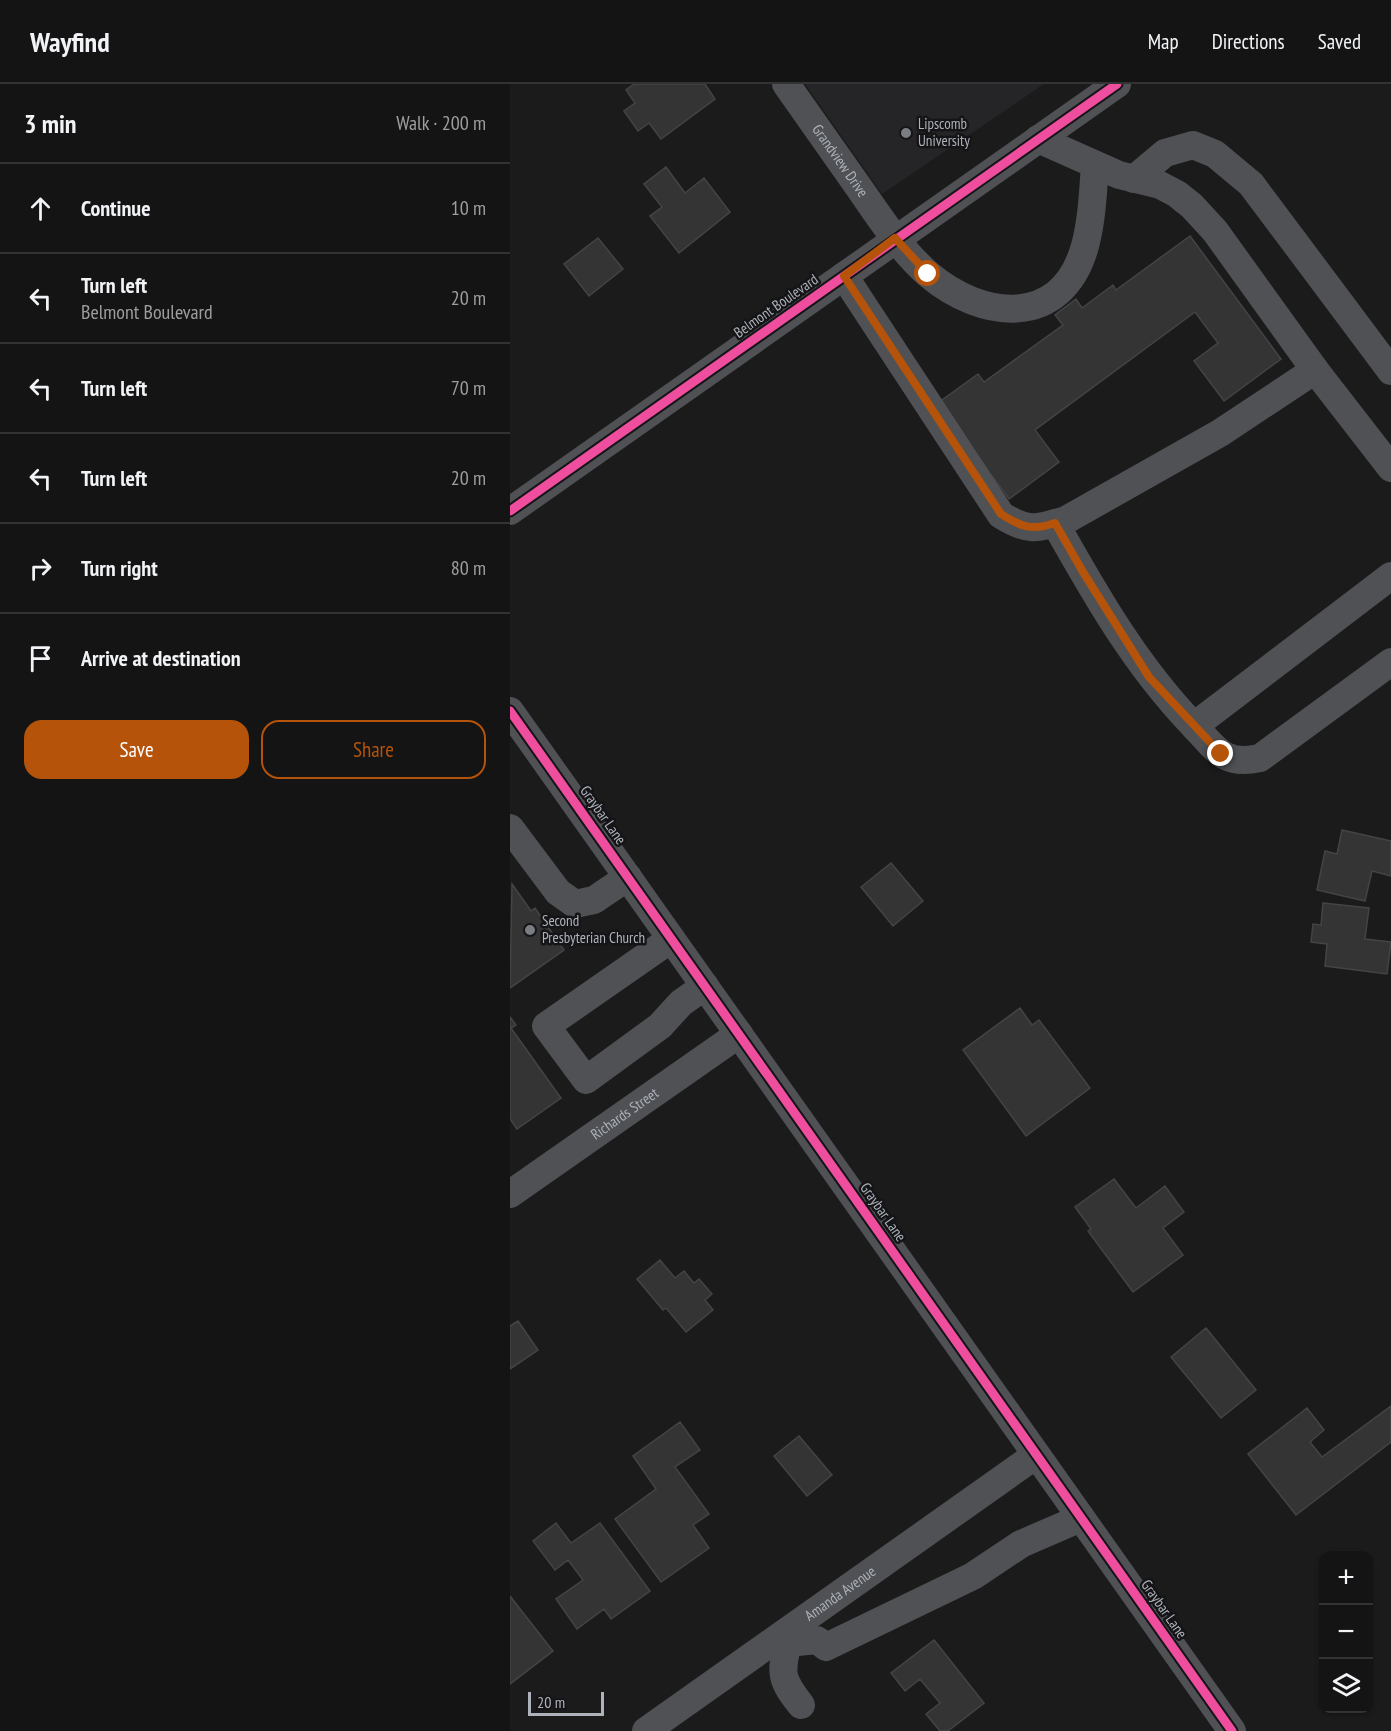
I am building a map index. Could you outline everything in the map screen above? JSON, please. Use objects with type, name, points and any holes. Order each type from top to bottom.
[{"type":"street","name":"Grandview Drive","points":[[786,84],[895,238],[928,274],[953,292],[992,308],[1020,310],[1041,303],[1058,290],[1074,273],[1085,247],[1095,165]]},
{"type":"street","name":"Belmont Boulevard","points":[[510,511],[1117,84]]},
{"type":"street","points":[[1038,139],[1095,165],[1134,179],[1160,185],[1178,194],[1192,206],[1215,231],[1315,370],[1391,468]]},
{"type":"street","points":[[1134,179],[1165,153],[1184,147],[1193,145],[1215,154],[1251,184],[1391,371]]},
{"type":"street","points":[[844,276],[1001,514],[1021,527],[1045,527],[1066,520],[1220,433],[1315,370]]},
{"type":"street","points":[[1055,523],[1149,677],[1221,754],[1241,762],[1260,758],[1391,662]]},
{"type":"street","points":[[1194,726],[1391,576]]},
{"type":"street","name":"Graybar Lane","points":[[510,711],[1232,1731]]},
{"type":"street","points":[[510,828],[558,892],[575,904],[594,900],[628,877]]},
{"type":"street","points":[[671,939],[546,1026],[586,1080],[660,1026],[681,1003],[705,986]]},
{"type":"street","name":"Richards Street","points":[[510,1194],[739,1034]]},
{"type":"street","name":"Amanda Avenue","points":[[646,1731],[784,1639],[1036,1455]]},
{"type":"street","points":[[1021,1544],[1062,1491]]},
{"type":"street","points":[[801,1705],[784,1684],[784,1639],[817,1640],[826,1647],[974,1576],[1021,1544],[1081,1518]]},
{"type":"shaded area","name":"Lipscomb University","points":[[805,84],[1044,84],[882,194]]},
{"type":"building","points":[[634,84],[705,84],[715,99],[661,139],[649,123],[638,131],[624,111],[635,103],[626,90]]},
{"type":"building","points":[[666,167],[685,193],[704,178],[730,212],[679,253],[650,216],[662,207],[644,184]]},
{"type":"building","points":[[1190,236],[1281,359],[1224,401],[1194,361],[1218,343],[1195,312],[1035,430],[1059,462],[1009,499],[938,403],[978,374],[984,382],[1063,325],[1055,315],[1076,299],[1082,308],[1113,285],[1116,290]]},
{"type":"building","points":[[598,238],[623,269],[589,296],[564,264]]},
{"type":"building","points":[[1342,830],[1391,841],[1391,876],[1372,871],[1365,901],[1317,890],[1325,851],[1337,854]]},
{"type":"building","points":[[891,863],[923,901],[893,926],[861,887]]},
{"type":"building","name":"Second Presbyterian Church","points":[[512,884],[531,911],[535,908],[564,950],[510,988]]},
{"type":"building","points":[[1323,903],[1369,908],[1365,939],[1391,942],[1387,974],[1325,966],[1327,944],[1311,942],[1313,924],[1321,925]]},
{"type":"building","points":[[1020,1008],[1032,1025],[1039,1020],[1090,1088],[1026,1136],[963,1050]]},
{"type":"building","points":[[510,1017],[516,1025],[511,1028],[561,1098],[517,1129],[510,1119]]},
{"type":"building","points":[[1114,1179],[1136,1208],[1165,1186],[1184,1212],[1163,1228],[1183,1255],[1133,1292],[1088,1231],[1091,1229],[1075,1207]]},
{"type":"building","points":[[660,1260],[675,1278],[684,1271],[694,1283],[699,1279],[712,1294],[705,1300],[713,1310],[686,1332],[666,1308],[663,1310],[637,1279]]},
{"type":"building","points":[[518,1321],[538,1350],[510,1369],[510,1326]]},
{"type":"building","points":[[1206,1328],[1256,1390],[1221,1418],[1171,1357]]},
{"type":"building","points":[[1391,1406],[1391,1442],[1296,1515],[1248,1454],[1307,1408],[1324,1430],[1310,1442],[1322,1457]]},
{"type":"building","points":[[680,1422],[700,1450],[675,1467],[709,1514],[693,1525],[709,1548],[661,1582],[615,1519],[656,1489],[633,1456]]},
{"type":"building","points":[[799,1436],[832,1475],[807,1496],[774,1456]]},
{"type":"building","points":[[556,1523],[571,1543],[600,1523],[650,1591],[611,1619],[604,1609],[577,1629],[556,1599],[583,1580],[568,1560],[555,1570],[533,1541]]},
{"type":"building","points":[[510,1596],[553,1651],[510,1684]]},
{"type":"building","points":[[934,1640],[984,1703],[948,1731],[940,1731],[926,1714],[940,1703],[920,1679],[905,1691],[891,1673]]},
{"type":"cycle path","points":[[510,511],[1117,84]]},
{"type":"cycle path","points":[[510,711],[1232,1731]]},
{"type":"place","name":"Lipscomb University","points":[[906,133]]},
{"type":"place","name":"Second Presbyterian Church","points":[[530,930]]},
{"type":"route","points":[[928,274],[895,238],[844,276],[1001,514],[1021,527],[1045,527],[1055,523],[1149,677],[1221,754]]}]
